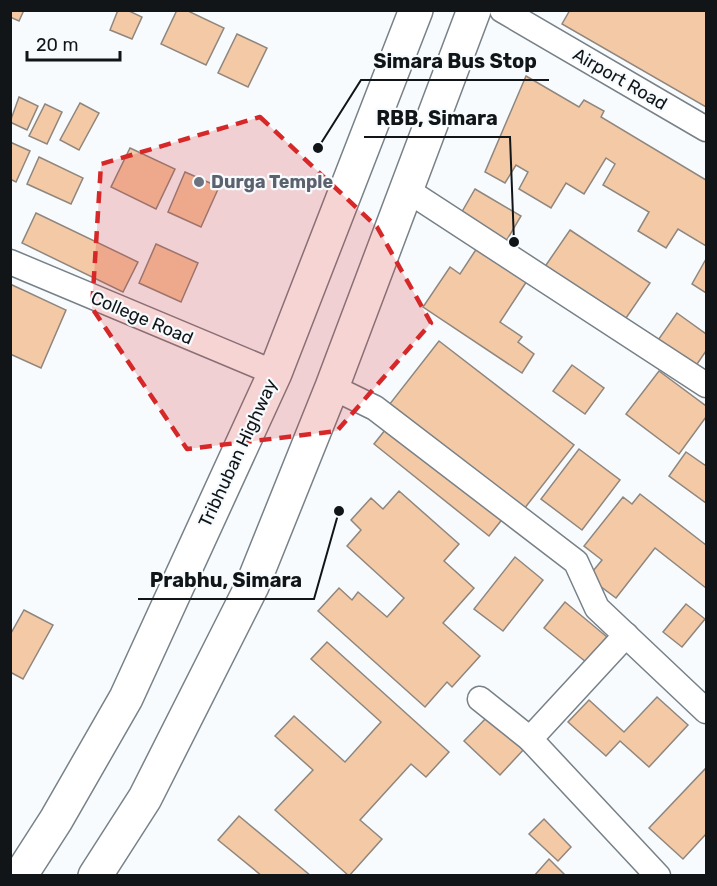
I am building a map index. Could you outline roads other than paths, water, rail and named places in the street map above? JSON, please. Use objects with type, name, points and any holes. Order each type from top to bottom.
[{"type":"highway","name":"Tribhuban Highway","points":[[20,876],[56,820],[126,698],[275,373],[416,10]]},
{"type":"highway","points":[[95,876],[145,798],[252,586],[332,387],[474,10]]},
{"type":"street","name":"Airport Road","points":[[502,10],[706,129]]},
{"type":"street","points":[[407,190],[706,385]]},
{"type":"street","name":"College Road","points":[[10,262],[275,373]]},
{"type":"street","points":[[332,387],[375,408],[576,562],[597,608],[706,711]]},
{"type":"street","points":[[530,739],[626,635]]},
{"type":"street","points":[[480,699],[530,739],[658,876]]},
{"type":"place","name":"Simara Bus Stop","points":[[318,148]]},
{"type":"place","name":"Durga Temple","points":[[199,182]]},
{"type":"place","name":"RBB, Simara","points":[[514,242]]},
{"type":"place","name":"Prabhu, Simara","points":[[339,511]]}]
